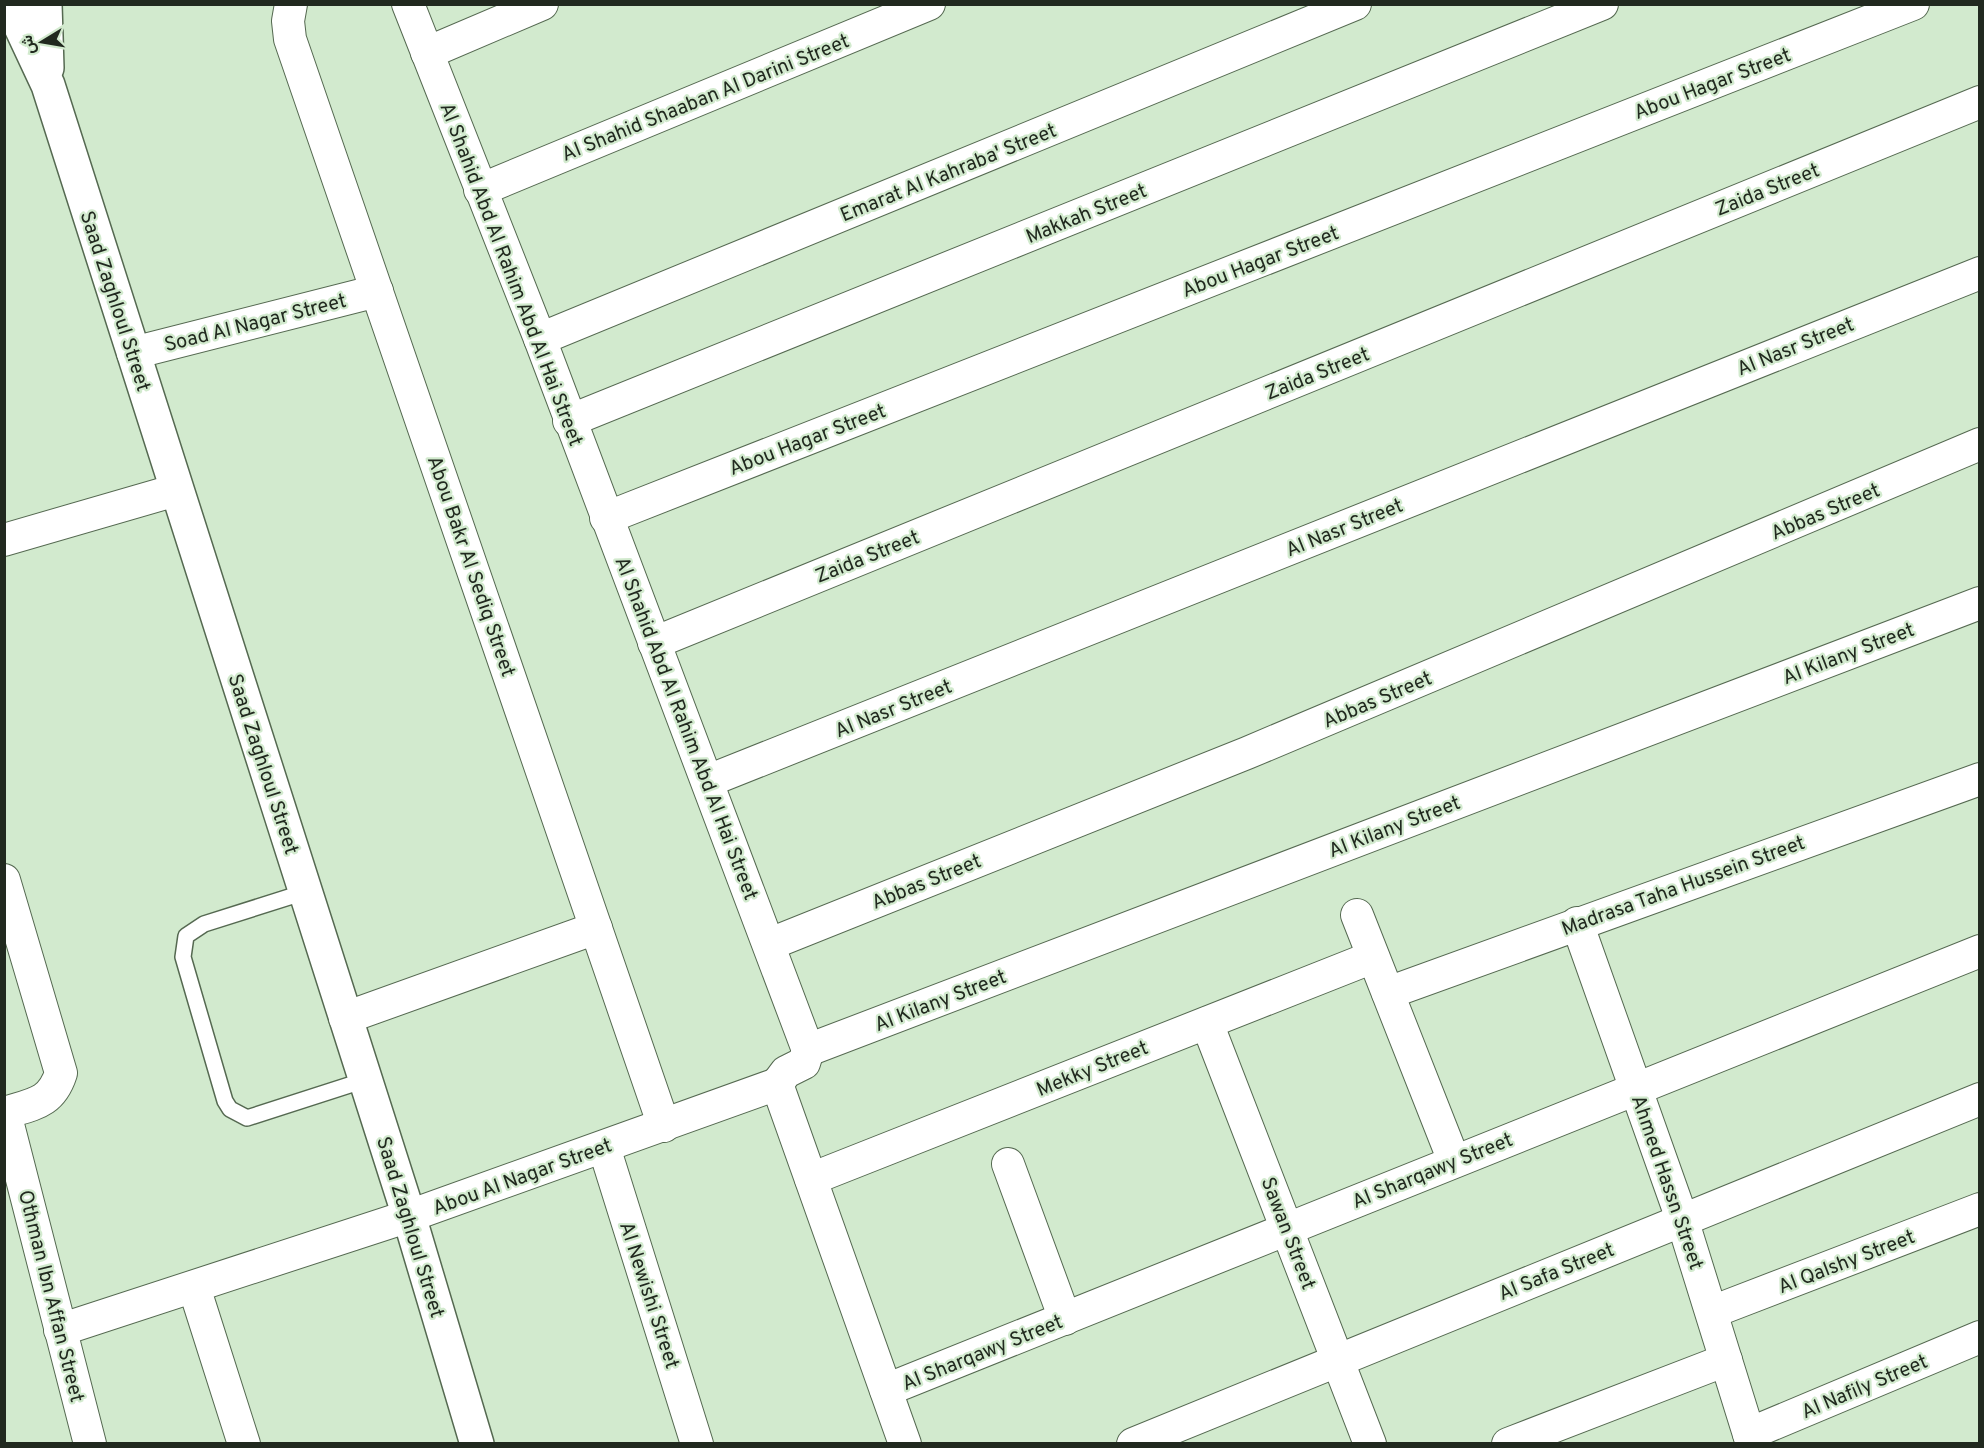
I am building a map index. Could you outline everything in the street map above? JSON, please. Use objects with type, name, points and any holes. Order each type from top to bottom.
[{"type":"street","name":"Saad Zaghloul Street","points":[[10,4],[48,85],[409,1216],[477,1443]]},
{"type":"street","name":"Saad Zaghloul Street","points":[[45,4],[48,85]]},
{"type":"street","name":"Abou Bakr Al Sediq Street","points":[[291,4],[288,21],[290,39],[664,1126]]},
{"type":"street","name":"Al Shahid Abd Al Rahim Abd Al Hai Street","points":[[408,4],[540,339],[569,421],[770,944],[808,1050]]},
{"type":"street","points":[[427,52],[542,4]]},
{"type":"street","name":"Al Shahid Shaaban Al Darini Street","points":[[480,190],[929,4]]},
{"type":"street","name":"Emarat Al Kahraba' Street","points":[[540,339],[1355,4]]},
{"type":"street","name":"Makkah Street","points":[[569,421],[1602,4]]},
{"type":"street","name":"Abou Hagar Street","points":[[606,518],[1913,4]]},
{"type":"street","name":"Zaida Street","points":[[654,643],[1980,102]]},
{"type":"street","name":"Al Nasr Street","points":[[708,781],[1980,273]]},
{"type":"street","name":"Soad Al Nagar Street","points":[[133,353],[377,291]]},
{"type":"street","name":"Abbas Street","points":[[770,944],[1269,744],[1980,444]]},
{"type":"street","points":[[4,540],[176,490]]},
{"type":"street","name":"Al Kilany Street","points":[[808,1050],[1980,603]]},
{"type":"street","name":"Madrasa Taha Hussein Street","points":[[1388,993],[1980,779]]},
{"type":"street","points":[[4,880],[61,1073],[56,1088],[45,1100],[5,1113]]},
{"type":"street","points":[[1358,915],[1454,1161]]},
{"type":"street","name":"Ahmed Hassn Street","points":[[1577,923],[1682,1219],[1751,1439]]},
{"type":"street","points":[[345,1018],[596,928]]},
{"type":"street","name":"Al Sharqawy Street","points":[[886,1390],[1287,1230],[1636,1086],[1980,951]]},
{"type":"street","name":"Mekky Street","points":[[811,1179],[1373,957]]},
{"type":"street","name":"Sawan Street","points":[[1206,1023],[1370,1443]]},
{"type":"street","points":[[808,1050],[804,1063],[786,1072],[777,1084],[905,1443]]},
{"type":"street","name":"Abou Al Nagar Street","points":[[60,1330],[409,1216],[777,1084]]},
{"type":"street","name":"Al Safa Street","points":[[1133,1443],[1980,1099]]},
{"type":"street","name":"Othman Ibn Affan Street","points":[[5,1113],[90,1443]]},
{"type":"street","name":"Al Newishi Street","points":[[604,1147],[697,1443]]},
{"type":"street","points":[[1008,1164],[1065,1319]]},
{"type":"street","name":"Al Qalshy Street","points":[[1712,1312],[1980,1209]]},
{"type":"street","points":[[194,1287],[244,1443]]},
{"type":"street","name":"Al Nafily Street","points":[[1751,1439],[1980,1337]]},
{"type":"street","points":[[1508,1443],[1726,1360]]},
{"type":"lane","points":[[305,892],[204,924],[186,936],[183,957],[225,1101],[230,1109],[247,1118],[365,1080]]}]
